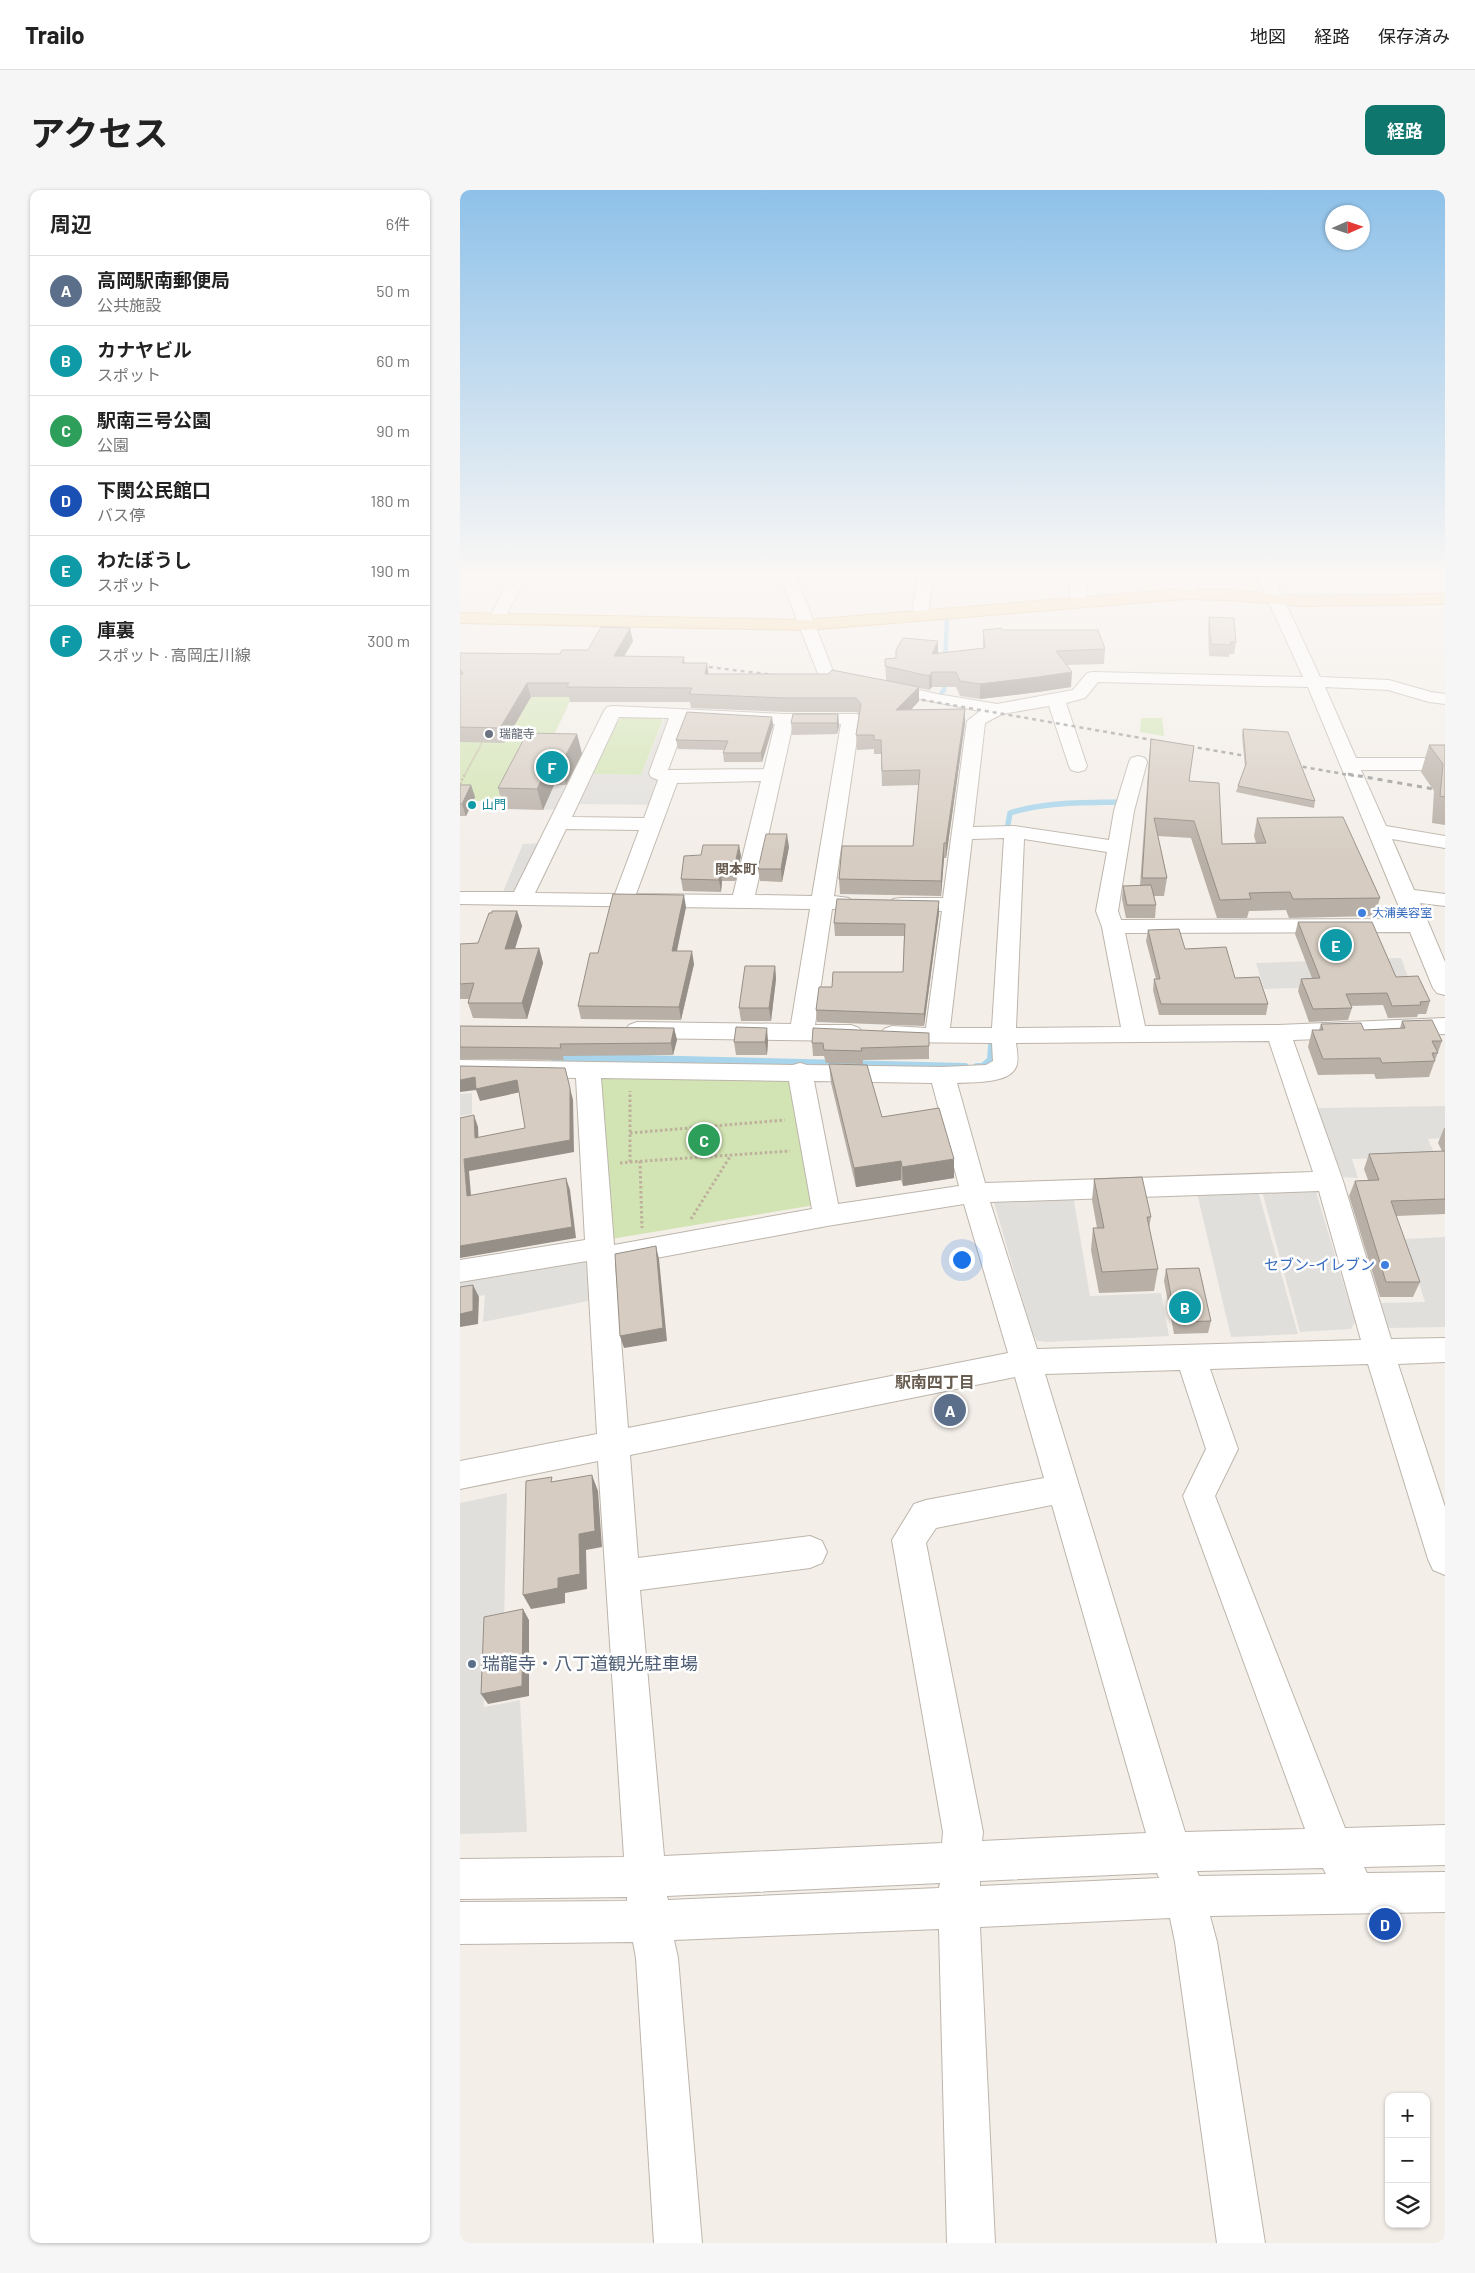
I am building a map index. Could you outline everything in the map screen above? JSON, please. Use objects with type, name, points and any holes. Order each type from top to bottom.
[{"type":"street","points":[[824,670],[826,675],[937,699],[997,709],[1056,700],[1079,694],[1093,677],[1389,685],[1429,697],[1445,699]]},
{"type":"street","points":[[1308,670],[1445,988]]},
{"type":"street","points":[[1056,700],[1078,766]]},
{"type":"street","points":[[937,1036],[976,721],[997,709]]},
{"type":"street","points":[[522,898],[613,712],[680,713],[785,719],[851,718],[802,1031]]},
{"type":"street","points":[[680,713],[658,773],[669,778],[772,775]]},
{"type":"street","points":[[743,900],[785,719]]},
{"type":"street","points":[[1134,1033],[1113,927],[1107,911],[1124,811],[1138,762]]},
{"type":"street","points":[[1348,764],[1445,764]]},
{"type":"street","points":[[624,898],[669,778]]},
{"type":"street","points":[[558,823],[652,824]]},
{"type":"street","points":[[961,833],[1014,832],[1117,847]]},
{"type":"street","points":[[460,1068],[588,1071],[800,1071],[942,1075],[990,1073],[1005,1065],[1004,1035],[1014,832]]},
{"type":"street","points":[[1377,832],[1445,842]]},
{"type":"street","points":[[1405,894],[1445,900]]},
{"type":"street","points":[[460,898],[624,898],[952,905]]},
{"type":"street","points":[[1113,927],[1418,925]]},
{"type":"street","points":[[616,1030],[802,1031],[937,1036],[1278,1033],[1445,1026]]},
{"type":"street","points":[[1278,1033],[1330,1181],[1379,1350],[1445,1559]]},
{"type":"street","points":[[588,1071],[622,1576],[649,1921],[657,1958],[678,2243]]},
{"type":"street","points":[[800,1071],[827,1216]]},
{"type":"street","points":[[942,1075],[974,1193],[1185,1898],[1196,1942],[1241,2243]]},
{"type":"street","points":[[460,1271],[601,1252],[974,1193],[1330,1181]]},
{"type":"street","points":[[460,1475],[1026,1362],[1379,1350],[1445,1350]]},
{"type":"street","points":[[1191,1356],[1222,1449],[1199,1496],[1320,1818],[1354,1893]]},
{"type":"street","points":[[971,2243],[959,1950],[960,1862],[963,1832],[909,1540],[926,1515],[1062,1488]]},
{"type":"street","points":[[622,1576],[810,1552]]},
{"type":"street","points":[[460,1880],[646,1877],[1171,1852],[1445,1845]]},
{"type":"street","points":[[460,1923],[649,1921],[1185,1898],[1445,1892]]},
{"type":"path","points":[[460,784],[482,743]]},
{"type":"path","points":[[626,1162],[630,1162],[630,1091],[639,1091]]},
{"type":"path","points":[[630,1133],[793,1119]]},
{"type":"path","points":[[594,1166],[792,1150]]},
{"type":"path","points":[[688,1223],[731,1155]]},
{"type":"path","points":[[640,1161],[642,1228],[652,1227]]},
{"type":"green space","points":[[460,694],[572,697],[522,802],[474,801],[475,797],[460,797]]},
{"type":"green space","points":[[634,716],[658,717],[663,720],[641,775],[588,774],[613,726],[622,718]]},
{"type":"green space","points":[[1141,718],[1162,718],[1164,736],[1140,732]]},
{"type":"green space","points":[[794,1073],[815,1205],[611,1239],[600,1075]]},
{"type":"shaded area","points":[[665,717],[689,718],[667,775],[664,805],[573,804],[588,774],[641,775]]},
{"type":"shaded area","points":[[543,784],[571,785],[559,809],[543,810],[546,803]]},
{"type":"shaded area","points":[[540,843],[517,893],[502,894],[523,844]]},
{"type":"shaded area","points":[[1401,958],[1411,985],[1264,989],[1256,963]]},
{"type":"shaded area","points":[[472,1093],[472,1114],[460,1116],[460,1094]]},
{"type":"shaded area","points":[[1445,1106],[1445,1138],[1428,1139],[1436,1157],[1352,1159],[1358,1178],[1343,1177],[1317,1108]]},
{"type":"shaded area","points":[[1308,1190],[1316,1192],[1355,1322],[1351,1329],[1300,1332],[1262,1191]]},
{"type":"shaded area","points":[[1258,1191],[1298,1334],[1231,1337],[1197,1193]]},
{"type":"shaded area","points":[[1073,1195],[1090,1296],[1161,1293],[1169,1336],[1037,1341],[1032,1332],[992,1196]]},
{"type":"shaded area","points":[[1445,1237],[1445,1327],[1388,1328],[1381,1303],[1425,1302],[1405,1239]]},
{"type":"shaded area","points":[[591,1253],[593,1300],[483,1322],[485,1295],[460,1299],[460,1275]]},
{"type":"shaded area","name":"瑞龍寺・八丁道観光駐車場","points":[[507,1493],[504,1622],[483,1628],[484,1707],[520,1700],[527,1832],[460,1834],[460,1503]]},
{"type":"building","points":[[460,670],[706,670],[705,674],[828,674],[832,670],[919,687],[896,710],[965,709],[946,843],[944,843],[941,881],[839,879],[842,846],[913,846],[920,770],[882,771],[881,740],[874,740],[874,735],[856,735],[861,704],[856,698],[784,698],[689,694],[692,688],[566,687],[569,683],[527,683],[500,728],[460,727],[460,674],[463,674]]},
{"type":"building","points":[[902,670],[1070,670],[1072,672],[980,684],[960,681],[956,672],[932,672],[929,676]]},
{"type":"building","points":[[687,712],[772,717],[761,753],[723,753],[728,741],[676,740]]},
{"type":"building","points":[[793,714],[838,714],[837,723],[791,723]]},
{"type":"building","points":[[1243,729],[1288,732],[1315,801],[1238,786],[1246,764]]},
{"type":"building","points":[[527,733],[577,734],[561,764],[549,764],[537,789],[498,788]]},
{"type":"building","points":[[1151,739],[1194,746],[1189,781],[1219,783],[1222,844],[1266,843],[1257,818],[1343,817],[1380,898],[1293,899],[1290,892],[1249,893],[1251,899],[1220,900],[1194,821],[1154,818],[1167,878],[1142,878]]},
{"type":"building","points":[[1429,745],[1445,745],[1445,797],[1440,796],[1443,764]]},
{"type":"building","points":[[460,785],[471,785],[462,804],[460,804]]},
{"type":"building","points":[[766,834],[787,834],[781,869],[758,869]]},
{"type":"building","points":[[703,845],[739,845],[734,869],[720,869],[719,880],[681,879],[684,856],[701,855]]},
{"type":"building","points":[[1151,885],[1156,905],[1127,905],[1123,886]]},
{"type":"building","points":[[613,894],[684,895],[672,951],[692,951],[679,1007],[578,1006],[590,953],[598,953]]},
{"type":"building","points":[[837,899],[939,901],[924,1014],[816,1010],[819,987],[832,987],[833,972],[903,972],[905,924],[834,923]]},
{"type":"building","points":[[492,911],[517,911],[505,949],[539,948],[522,1003],[468,1003],[474,983],[460,984],[460,944],[478,943],[489,913],[492,913]]},
{"type":"building","points":[[1298,922],[1372,922],[1396,977],[1418,976],[1430,1001],[1420,1002],[1421,1005],[1392,1006],[1387,993],[1346,994],[1352,1008],[1313,1009],[1301,979],[1320,978]]},
{"type":"building","points":[[1179,929],[1185,949],[1226,947],[1235,978],[1259,977],[1268,1004],[1161,1004],[1154,979],[1160,979],[1148,930]]},
{"type":"building","points":[[745,966],[775,966],[769,1008],[739,1008]]},
{"type":"building","points":[[1432,1020],[1442,1041],[1432,1041],[1438,1053],[1432,1053],[1435,1061],[1382,1063],[1380,1058],[1323,1059],[1312,1030],[1323,1030],[1321,1024],[1361,1023],[1364,1030],[1405,1028],[1402,1021]]},
{"type":"building","points":[[460,1026],[674,1028],[671,1043],[560,1044],[561,1048],[460,1047]]},
{"type":"building","points":[[736,1027],[767,1028],[765,1042],[734,1042]]},
{"type":"building","points":[[813,1028],[929,1033],[929,1046],[861,1048],[862,1051],[824,1050],[823,1043],[812,1043]]},
{"type":"building","points":[[829,1064],[867,1065],[882,1117],[939,1108],[954,1159],[902,1167],[901,1161],[854,1168]]},
{"type":"building","points":[[460,1066],[565,1068],[570,1088],[570,1140],[464,1159],[467,1196],[566,1178],[572,1227],[460,1246],[460,1118],[474,1115],[475,1138],[525,1128],[517,1080],[476,1089],[475,1077],[460,1080]]},
{"type":"building","points":[[1445,1151],[1445,1199],[1391,1201],[1420,1282],[1386,1282],[1355,1181],[1379,1180],[1369,1154]]},
{"type":"building","points":[[1142,1177],[1151,1217],[1147,1217],[1158,1269],[1102,1272],[1093,1228],[1104,1228],[1094,1179]]},
{"type":"building","points":[[656,1246],[663,1328],[620,1336],[615,1254]]},
{"type":"building","points":[[1199,1268],[1211,1321],[1176,1322],[1166,1269]]},
{"type":"building","points":[[473,1285],[473,1311],[460,1314],[460,1287]]},
{"type":"building","points":[[592,1475],[595,1531],[579,1534],[580,1574],[558,1578],[558,1588],[523,1595],[526,1481],[552,1477],[551,1482]]},
{"type":"building","points":[[523,1609],[522,1686],[481,1694],[484,1617]]},
{"type":"waterway","points":[[937,699],[944,690],[945,678]]},
{"type":"waterway","points":[[1006,835],[1010,813],[1023,809],[1077,803],[1118,802]]},
{"type":"waterway","points":[[977,1067],[983,1067],[991,1060],[993,1033]]},
{"type":"waterway","points":[[554,1057],[965,1067]]},
{"type":"railway","points":[[732,670],[782,676]]},
{"type":"railway","points":[[906,697],[1164,742]]},
{"type":"railway","points":[[1182,745],[1258,758]]},
{"type":"railway","points":[[1287,764],[1355,776]]},
{"type":"railway","points":[[1348,774],[1445,791]]},
{"type":"place","name":"瑞龍寺","points":[[489,734]]},
{"type":"place","name":"庫裏","points":[[552,767]]},
{"type":"place","name":"山門","points":[[472,805]]},
{"type":"place","name":"大浦美容室","points":[[1362,913]]},
{"type":"place","name":"わたぼうし","points":[[1336,945]]},
{"type":"place","name":"駅南三号公園","points":[[704,1140]]},
{"type":"place","name":"セブン-イレブン","points":[[1385,1265]]},
{"type":"place","name":"カナヤビル","points":[[1185,1307]]},
{"type":"place","name":"高岡駅南郵便局","points":[[950,1410]]},
{"type":"place","name":"瑞龍寺・八丁道観光駐車場","points":[[472,1664]]},
{"type":"place","name":"下関公民館口","points":[[1385,1924]]},
{"type":"district","name":"関本町","points":[[736,869]]},
{"type":"district","name":"駅南四丁目","points":[[935,1382]]}]
